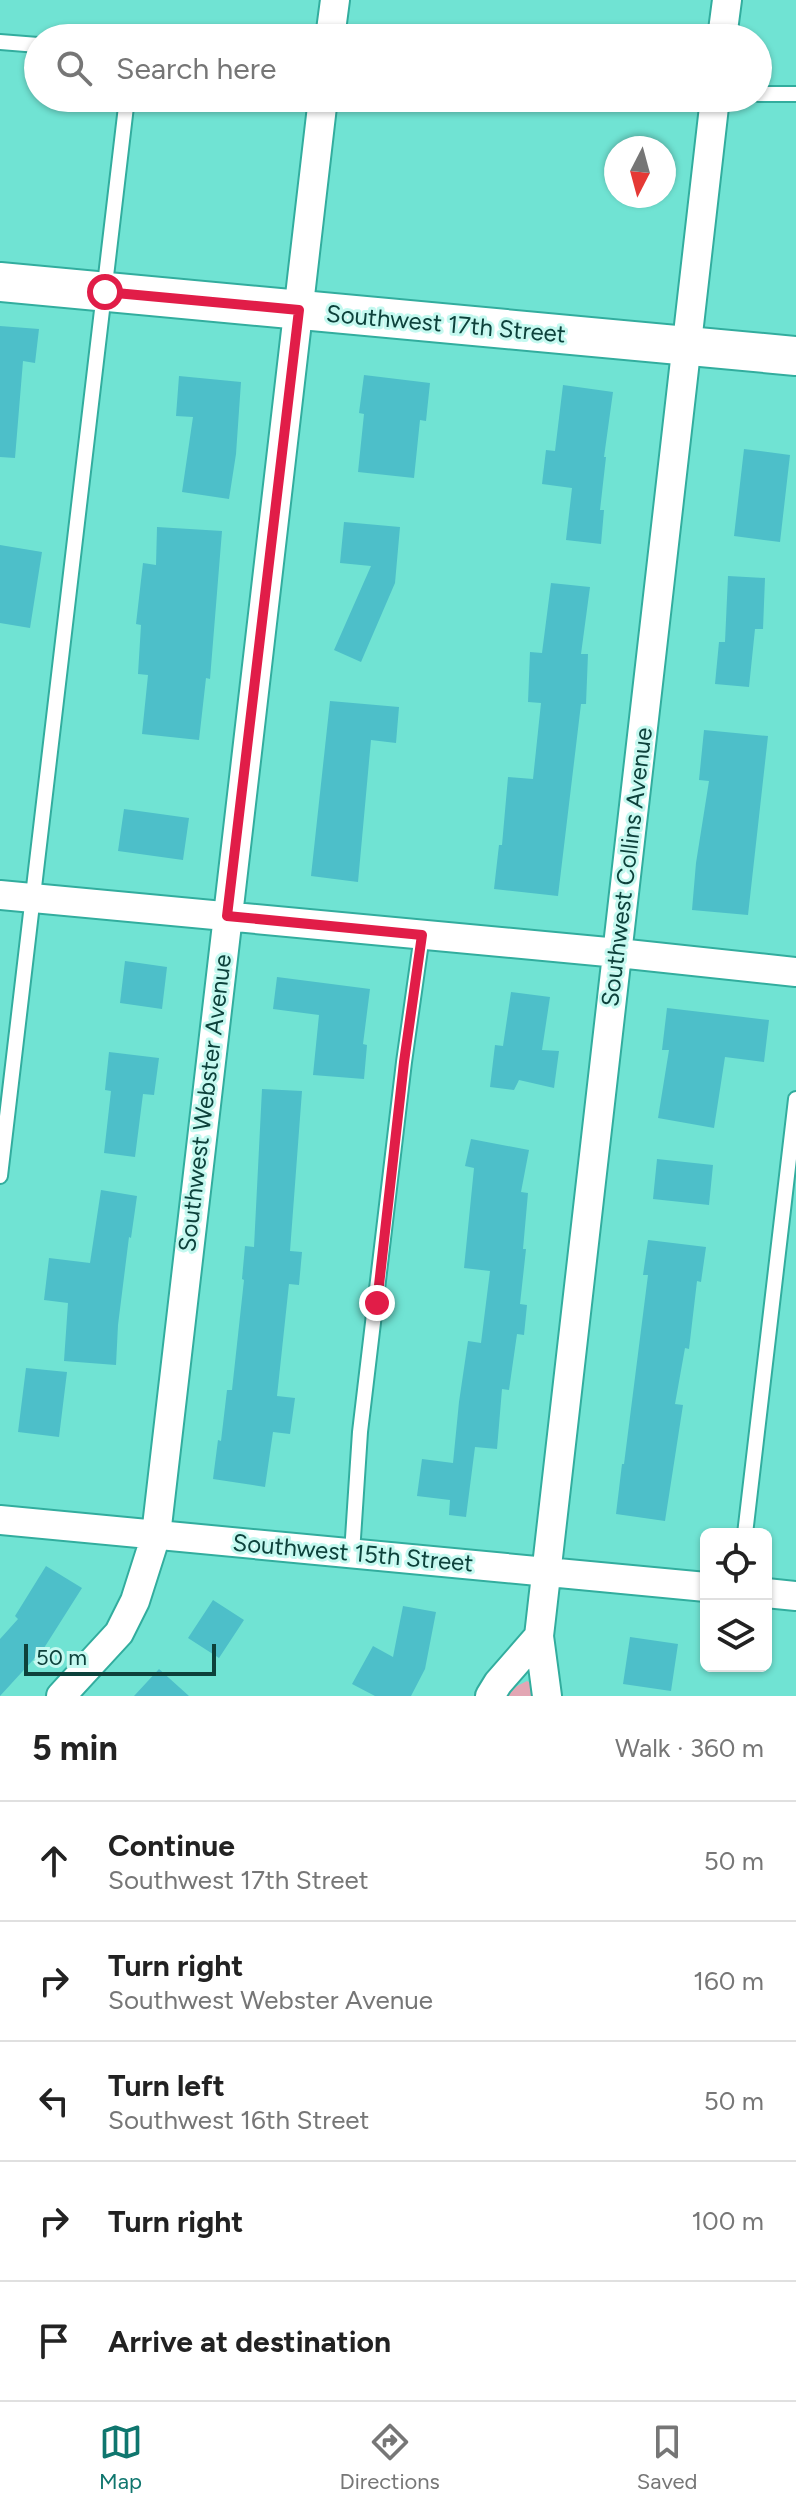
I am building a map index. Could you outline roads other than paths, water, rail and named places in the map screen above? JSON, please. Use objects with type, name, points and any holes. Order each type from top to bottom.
[{"type":"main road","name":"Southwest 17th Street","points":[[0,282],[796,356]]},
{"type":"street","points":[[332,24],[335,0]]},
{"type":"street","points":[[724,24],[727,0]]},
{"type":"street","name":"Southwest Webster Avenue","points":[[61,1696],[119,1633],[135,1601],[156,1535],[321,112]]},
{"type":"street","name":"Southwest Collins Avenue","points":[[547,1696],[539,1636],[713,112]]},
{"type":"street","points":[[0,895],[796,972]]},
{"type":"street","name":"Southwest 15th Street","points":[[0,1520],[700,1586]]},
{"type":"street","points":[[772,1594],[796,1596]]},
{"type":"street","points":[[490,1696],[539,1636]]},
{"type":"lane","points":[[0,42],[24,44]]},
{"type":"lane","points":[[772,94],[796,94]]},
{"type":"lane","points":[[0,1176],[125,112]]},
{"type":"lane","points":[[352,1553],[360,1432],[422,935]]},
{"type":"lane","points":[[746,1528],[796,1099]]}]
